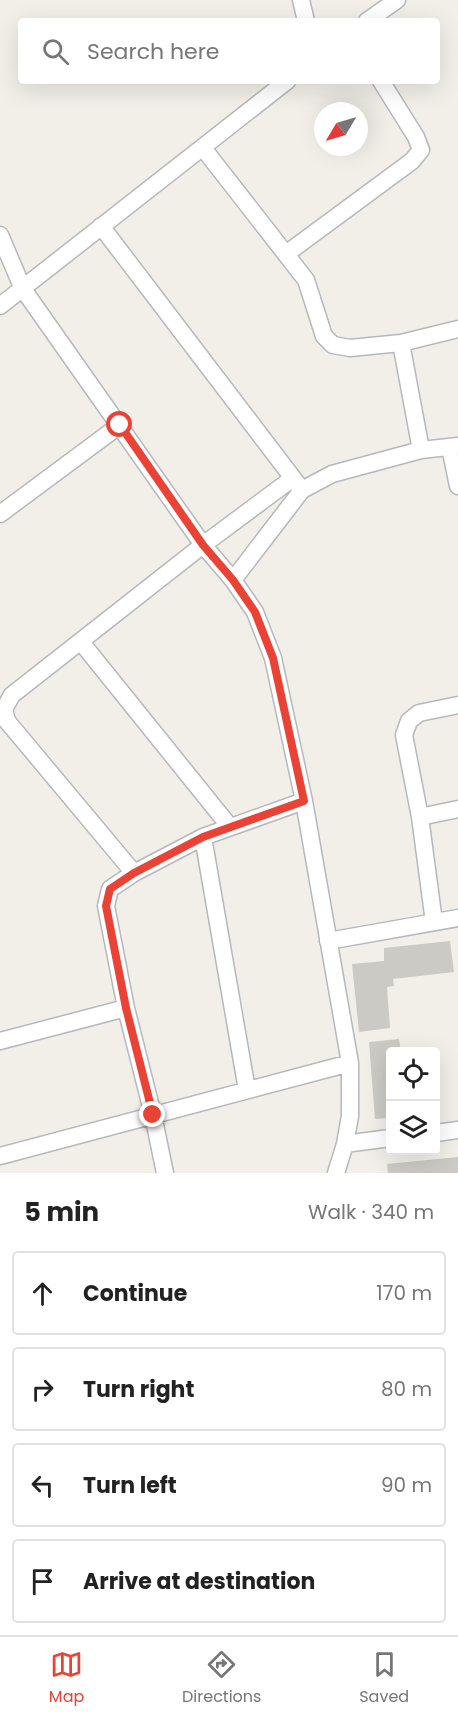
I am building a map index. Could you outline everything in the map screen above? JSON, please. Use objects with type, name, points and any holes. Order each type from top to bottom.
[{"type":"street","points":[[301,0],[305,18]]},
{"type":"street","points":[[372,18],[397,0]]},
{"type":"street","points":[[0,306],[283,84]]},
{"type":"street","points":[[286,254],[412,161],[421,150],[416,137],[383,84]]},
{"type":"street","points":[[203,148],[306,280],[324,336],[333,345],[350,348],[401,343],[458,329]]},
{"type":"street","points":[[101,226],[298,484]]},
{"type":"street","points":[[0,235],[23,289],[203,545],[233,580],[255,612],[273,658],[304,801],[350,1063],[350,1116],[345,1144],[336,1173]]},
{"type":"street","points":[[401,343],[421,450]]},
{"type":"street","points":[[0,514],[120,425]]},
{"type":"street","points":[[134,873],[7,721],[4,709],[12,695],[203,545],[298,484],[421,450],[454,447],[458,486]]},
{"type":"street","points":[[233,580],[298,484]]},
{"type":"street","points":[[81,642],[230,827]]},
{"type":"street","points":[[434,922],[420,817],[404,735],[409,721],[419,712],[458,705]]},
{"type":"street","points":[[165,1173],[126,1008],[106,906],[110,889],[134,873],[203,837],[304,801]]},
{"type":"street","points":[[420,817],[458,809]]},
{"type":"street","points":[[203,837],[247,1090]]},
{"type":"street","points":[[328,941],[458,918]]},
{"type":"street","points":[[0,1041],[126,1008]]},
{"type":"street","points":[[0,1156],[350,1063]]},
{"type":"street","points":[[440,1132],[458,1130]]},
{"type":"street","points":[[345,1144],[386,1139]]},
{"type":"building","points":[[450,941],[454,972],[393,979],[394,986],[387,987],[390,1028],[359,1032],[352,964],[384,961],[384,948]]},
{"type":"building","points":[[399,1039],[400,1047],[386,1047],[386,1118],[375,1119],[369,1042]]},
{"type":"building","points":[[458,1157],[458,1173],[388,1173],[387,1164]]},
{"type":"route","points":[[120,425],[203,545],[233,580],[255,612],[273,658],[304,801],[203,837],[134,873],[110,889],[106,906],[126,1008],[153,1115]]}]
